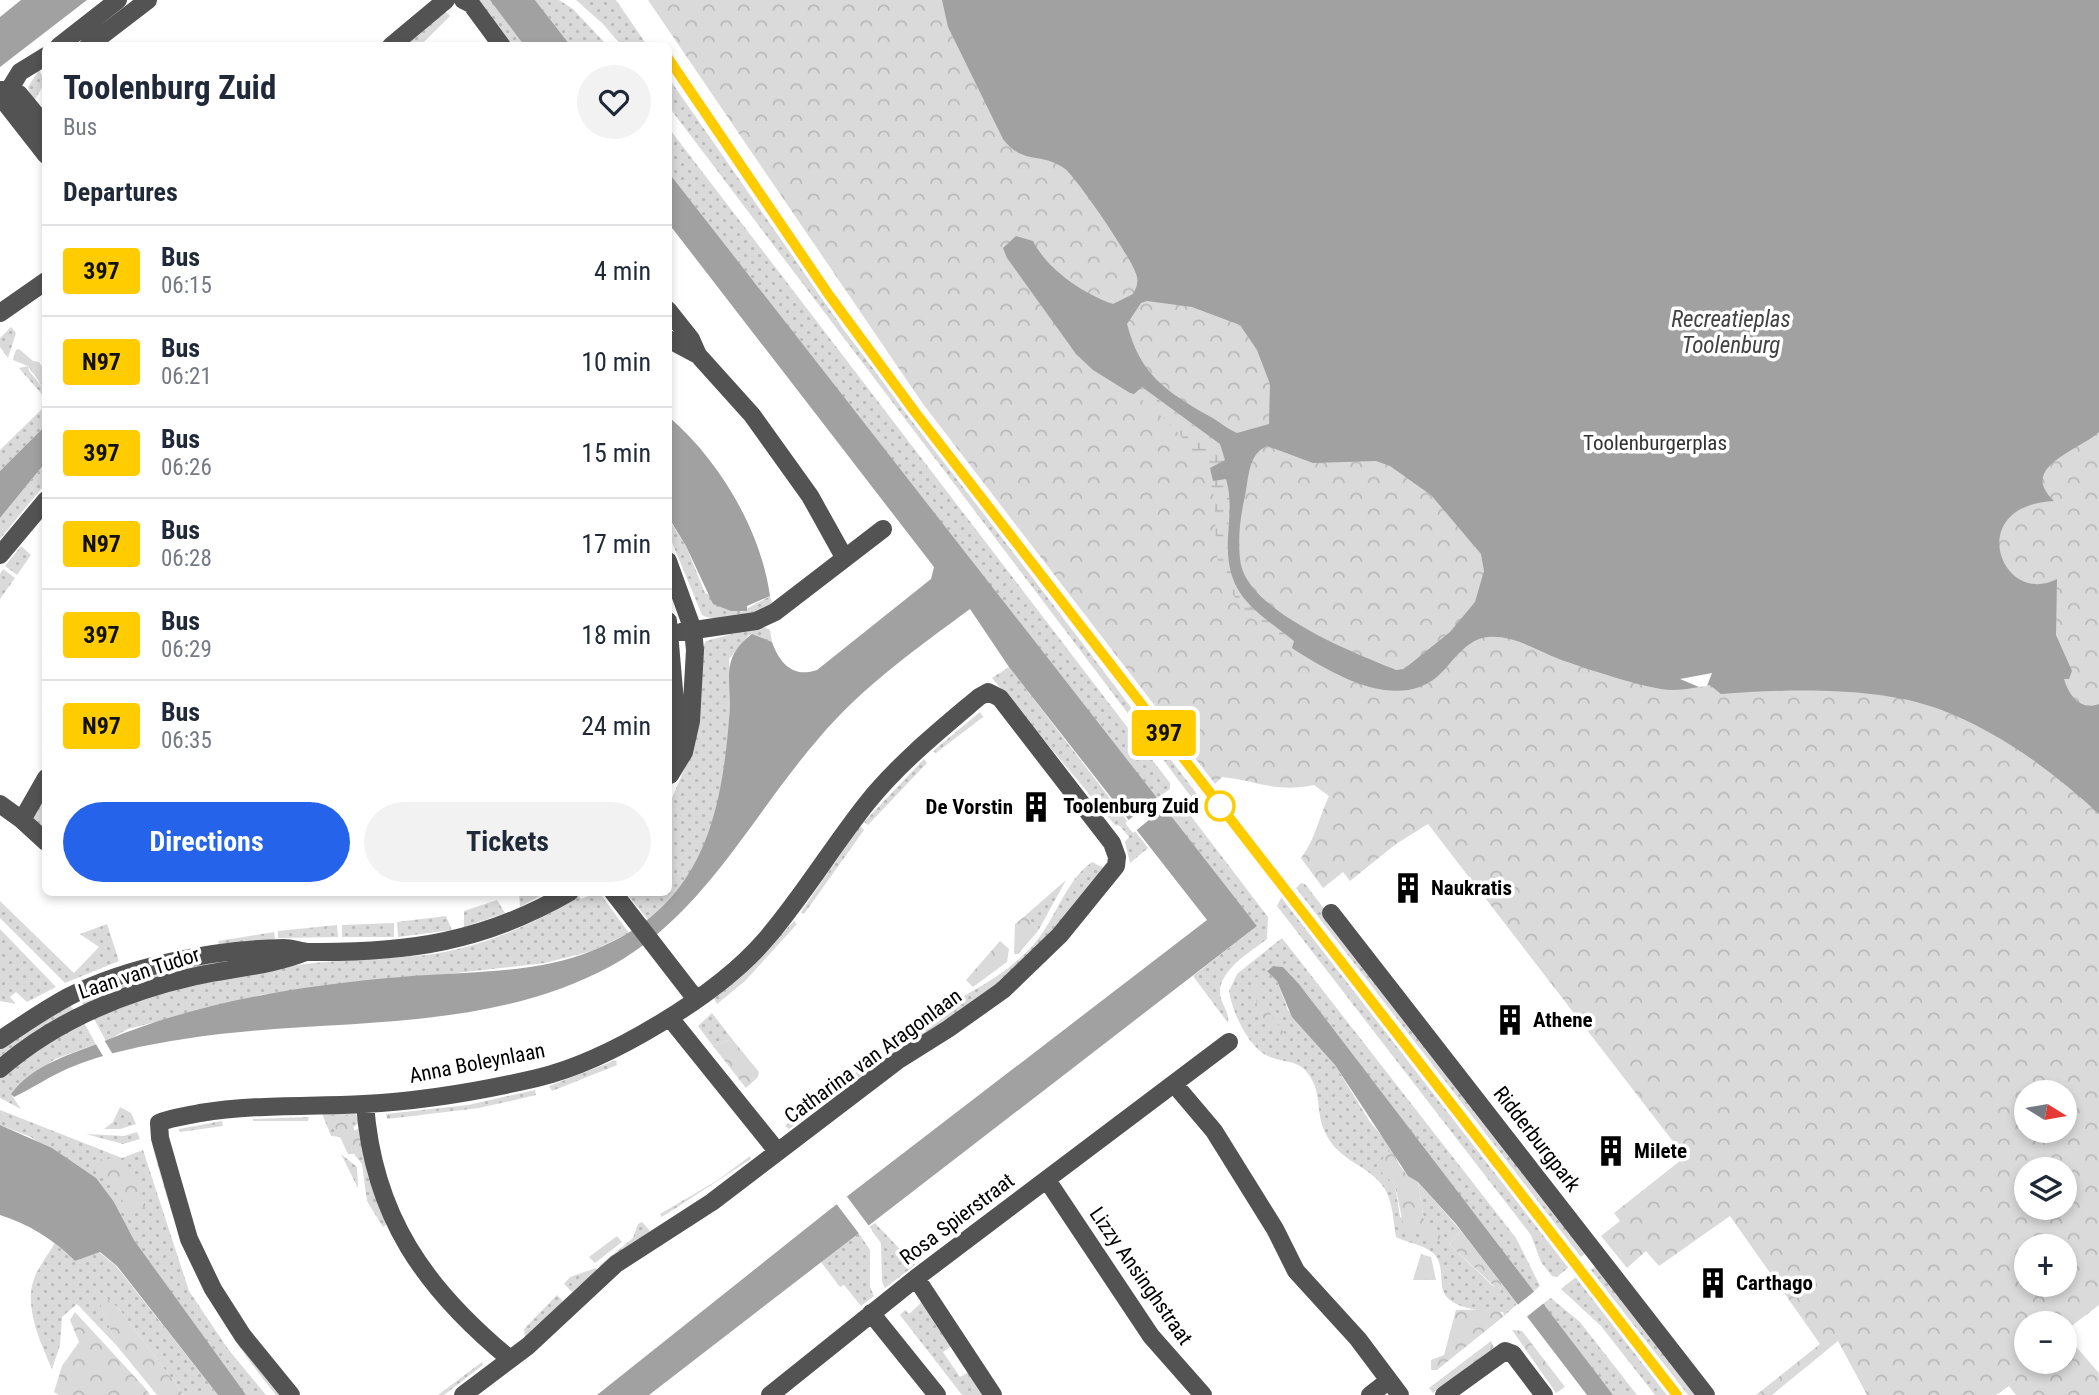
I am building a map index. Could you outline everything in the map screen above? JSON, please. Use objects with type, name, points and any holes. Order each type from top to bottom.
[{"type":"street","points":[[64,42],[118,0]]},
{"type":"street","points":[[93,42],[148,0]]},
{"type":"street","points":[[396,42],[446,0]]},
{"type":"street","points":[[463,0],[471,4],[499,42]]},
{"type":"street","points":[[7,97],[41,59]]},
{"type":"street","points":[[7,97],[42,124]]},
{"type":"street","points":[[7,97],[42,149]]},
{"type":"street","points":[[0,313],[42,284]]},
{"type":"street","points":[[672,315],[691,339],[698,355],[777,448],[844,557]]},
{"type":"street","points":[[672,341],[698,355]]},
{"type":"street","points":[[0,555],[42,505]]},
{"type":"street","points":[[672,627],[693,630],[756,621],[775,612],[883,529]]},
{"type":"street","points":[[672,572],[693,630],[691,721],[684,752],[672,772]]},
{"type":"street","points":[[672,656],[676,713],[672,750]]},
{"type":"street","name":"Anna Boleynlaan","points":[[291,1395],[243,1336],[213,1289],[195,1252],[160,1138],[159,1123],[236,1107],[365,1104],[480,1090],[541,1077],[617,1046],[670,1018],[734,971],[764,942],[868,802],[920,747],[988,692]]},
{"type":"street","name":"Catharina van Aragonlaan","points":[[463,1395],[528,1346],[616,1264],[712,1202],[897,1061],[948,1030],[1003,989],[1060,935],[1116,866],[1117,857],[1112,843],[1000,698],[988,692]]},
{"type":"street","points":[[22,820],[42,785]]},
{"type":"street","points":[[0,804],[42,838]]},
{"type":"street","name":"Laan van Tudor","points":[[0,1069],[18,1054],[82,1014],[194,977],[286,960],[306,953],[417,948],[485,933],[562,896]]},
{"type":"street","points":[[616,896],[695,998]]},
{"type":"street","name":"Ridderburgpark","points":[[1331,913],[1706,1395]]},
{"type":"street","name":"Laan van Tudor","points":[[0,1040],[71,996],[161,965],[205,956],[287,948],[306,953]]},
{"type":"street","points":[[71,996],[82,1014]]},
{"type":"street","points":[[670,1018],[777,1152]]},
{"type":"street","name":"Rosa Spierstraat","points":[[770,1395],[916,1278],[1229,1042]]},
{"type":"street","points":[[1175,1085],[1214,1131],[1275,1229],[1296,1271],[1358,1339],[1400,1395]]},
{"type":"street","points":[[365,1104],[372,1164],[382,1198],[396,1227],[421,1266],[492,1344],[510,1359]]},
{"type":"street","name":"Lizzy Ansinghstraat","points":[[1047,1180],[1151,1336],[1203,1395]]},
{"type":"street","points":[[916,1278],[993,1395]]},
{"type":"street","points":[[871,1313],[936,1395]]},
{"type":"street","points":[[1444,1395],[1496,1354],[1505,1351],[1513,1354],[1544,1395]]},
{"type":"street","points":[[1370,1395],[1388,1381]]},
{"type":"green space","points":[[474,0],[491,0],[523,42],[506,42]]},
{"type":"green space","points":[[535,0],[559,0],[573,9],[604,42],[568,42]]},
{"type":"green space","points":[[576,0],[616,0],[645,42],[618,42]]},
{"type":"green space","name":"Toolenburgerplas","points":[[648,0],[2099,0],[2099,1305],[2077,1322],[2077,1311],[2014,1311],[2014,1374],[2077,1374],[2077,1348],[2099,1373],[2099,1395],[2016,1395],[2009,1386],[1996,1395],[1867,1395],[1838,1341],[1772,1395],[1756,1395],[1820,1344],[1730,1216],[1659,1266],[1646,1251],[1627,1268],[1601,1236],[1620,1221],[1614,1213],[1685,1157],[1428,824],[1396,844],[1350,881],[1343,872],[1323,888],[1301,858],[1329,796],[1314,785],[1289,788],[1222,777],[1215,784],[923,404]]},
{"type":"green space","points":[[444,10],[450,16],[424,42],[406,42]]},
{"type":"green space","points":[[39,70],[42,87],[33,103],[28,87]]},
{"type":"green space","points":[[672,83],[844,330],[1200,798],[1195,802],[672,111]]},
{"type":"green space","points":[[672,132],[1170,783],[1170,789],[1156,799],[672,177]]},
{"type":"green space","points":[[11,327],[16,333],[8,358],[0,347],[0,338]]},
{"type":"green space","points":[[19,349],[33,361],[39,362],[42,366],[42,386],[28,366],[13,360],[16,350]]},
{"type":"green space","points":[[28,366],[42,386],[42,395],[19,368]]},
{"type":"green space","points":[[1141,387],[1220,444],[1230,493],[1227,555],[1240,598],[1295,642],[1292,648],[1257,622],[1229,588],[1218,561],[1214,500],[1209,478],[1182,437],[1134,394]]},
{"type":"green space","points":[[42,409],[42,429],[0,471],[0,450]]},
{"type":"green space","points":[[42,467],[42,488],[0,539],[0,518]]},
{"type":"green space","points":[[672,524],[686,546],[705,593],[740,608],[741,612],[770,596],[772,603],[758,610],[727,618],[702,615],[672,542]]},
{"type":"green space","points":[[21,546],[31,555],[17,575],[5,566]]},
{"type":"green space","points":[[3,569],[15,578],[0,599],[0,574]]},
{"type":"green space","points":[[762,626],[770,630],[772,642],[749,635],[729,659],[729,728],[725,764],[708,836],[693,868],[674,897],[649,921],[628,896],[672,896],[672,798],[687,763],[698,713],[700,652],[706,641]]},
{"type":"green space","points":[[1009,667],[1148,848],[1130,863],[1125,842],[1129,837],[1120,826],[1115,825],[992,678]]},
{"type":"green space","points":[[980,712],[983,717],[936,753],[933,751]]},
{"type":"green space","points":[[924,759],[927,763],[868,825],[864,822]]},
{"type":"green space","points":[[42,794],[42,832],[32,816]]},
{"type":"green space","points":[[1178,799],[1268,917],[1267,939],[1238,961],[1221,984],[1220,996],[1228,1015],[1228,1023],[1193,976],[1257,926],[1164,809]]},
{"type":"green space","points":[[860,826],[864,830],[804,914],[801,912]]},
{"type":"green space","points":[[1092,862],[1106,869],[1056,932],[1000,983],[917,1043],[914,1039],[921,1034],[919,1030],[911,1034],[912,1030],[1005,971],[1034,944],[1075,879]]},
{"type":"green space","points":[[1066,880],[1038,931],[1026,915]]},
{"type":"green space","points":[[1301,883],[1305,884],[1589,1251],[1581,1257],[1296,888]]},
{"type":"green space","points":[[519,896],[540,896],[520,907]]},
{"type":"green space","points":[[579,896],[581,899],[602,896],[629,933],[592,951],[545,963],[261,995],[128,1029],[106,1041],[93,1017],[173,988],[230,975],[314,963],[446,952],[505,934]]},
{"type":"green space","points":[[1282,896],[1569,1267],[1557,1277],[1552,1276],[1541,1262],[1531,1235],[1277,906]]},
{"type":"green space","points":[[497,900],[505,913],[464,927],[464,911]]},
{"type":"green space","points":[[0,901],[74,973],[99,947],[80,934],[107,924],[119,961],[65,983],[0,918]]},
{"type":"green space","points":[[1026,915],[1038,931],[1018,954],[1014,954],[1015,924]]},
{"type":"green space","points":[[446,916],[452,930],[398,937],[397,922]]},
{"type":"green space","points":[[794,921],[797,924],[745,981],[717,1004],[714,998],[740,978]]},
{"type":"green space","points":[[394,923],[394,937],[342,937],[342,925]]},
{"type":"green space","points":[[337,925],[338,937],[278,938],[278,931]]},
{"type":"green space","points":[[0,929],[56,987],[27,1002],[16,992],[10,997],[16,1004],[0,1001]]},
{"type":"green space","points":[[274,932],[275,939],[219,946],[218,941]]},
{"type":"green space","points":[[1282,938],[1516,1238],[1540,1286],[1533,1292],[1299,984],[1283,967],[1273,966],[1267,970],[1277,981],[1288,1010],[1335,1065],[1370,1122],[1392,1148],[1377,1167],[1395,1185],[1400,1217],[1424,1220],[1418,1182],[1461,1231],[1449,1244],[1494,1287],[1484,1289],[1500,1295],[1501,1283],[1517,1304],[1504,1316],[1503,1312],[1476,1310],[1458,1305],[1445,1295],[1440,1266],[1435,1255],[1396,1237],[1390,1203],[1382,1185],[1368,1171],[1336,1149],[1330,1140],[1321,1122],[1317,1092],[1311,1077],[1297,1064],[1262,1053],[1243,1029],[1229,991],[1237,974]]},
{"type":"green space","points":[[1000,941],[1009,949],[1007,962],[973,987],[966,980]]},
{"type":"green space","points":[[290,953],[84,1006],[81,1001],[90,993],[186,965]]},
{"type":"green space","points":[[1259,977],[1263,1003],[1286,1036],[1281,1042],[1258,1011],[1253,978]]},
{"type":"green space","points":[[67,1002],[74,1010],[0,1061],[0,1045]]},
{"type":"green space","points":[[712,1013],[732,1039],[713,1046],[698,1026]]},
{"type":"green space","points":[[83,1021],[96,1044],[55,1059],[15,1089],[12,1096],[21,1109],[0,1098],[0,1075]]},
{"type":"green space","points":[[903,1037],[907,1042],[789,1129],[785,1126]]},
{"type":"green space","points":[[732,1039],[759,1072],[758,1077],[746,1088],[713,1046]]},
{"type":"green space","points":[[616,1060],[617,1065],[552,1091],[549,1086]]},
{"type":"green space","points":[[535,1090],[536,1095],[479,1108],[387,1119],[386,1114],[468,1105]]},
{"type":"green space","points":[[120,1107],[131,1113],[136,1124],[120,1129],[104,1129],[113,1122]]},
{"type":"green space","points":[[0,1110],[122,1158],[143,1150],[189,1291],[228,1349],[266,1395],[246,1395],[243,1392],[134,1240],[114,1202],[31,1137],[0,1125]]},
{"type":"green space","points":[[321,1111],[354,1111],[360,1122],[340,1137],[331,1136]]},
{"type":"green space","points":[[330,1116],[351,1116],[354,1130],[361,1139],[354,1154],[348,1154]]},
{"type":"green space","points":[[309,1117],[308,1121],[253,1121],[253,1119]]},
{"type":"green space","points":[[222,1121],[223,1126],[180,1132],[179,1129]]},
{"type":"green space","points":[[361,1127],[368,1176],[387,1224],[383,1227],[367,1201],[362,1164],[354,1154],[361,1138],[354,1131]]},
{"type":"green space","points":[[137,1132],[140,1139],[123,1144],[86,1134],[124,1136]]},
{"type":"green space","points":[[156,1143],[181,1229],[283,1395],[276,1395],[252,1364],[213,1306],[198,1277],[173,1217],[162,1182],[152,1144]]},
{"type":"green space","points":[[1392,1148],[1402,1168],[1418,1182],[1424,1220],[1449,1244],[1404,1228],[1395,1185],[1376,1167]]},
{"type":"green space","points":[[341,1154],[357,1167],[358,1188]]},
{"type":"green space","points":[[750,1156],[751,1159],[662,1217],[660,1214],[718,1180]]},
{"type":"green space","points":[[116,1158],[140,1185],[146,1207],[131,1212],[92,1160]]},
{"type":"green space","points":[[642,1222],[650,1231],[601,1268],[599,1266],[633,1238],[638,1224]]},
{"type":"green space","points":[[875,1223],[915,1265],[885,1288],[882,1282],[881,1243],[869,1227]]},
{"type":"green space","points":[[1461,1231],[1501,1283],[1500,1295],[1482,1289],[1494,1286],[1449,1244]]},
{"type":"green space","points":[[858,1232],[870,1250],[870,1287],[874,1296],[861,1306],[844,1285],[840,1287],[821,1262]]},
{"type":"green space","points":[[617,1236],[622,1242],[595,1263],[589,1257]]},
{"type":"green space","points":[[55,1243],[75,1261],[99,1252],[116,1266],[218,1395],[184,1395],[119,1309],[94,1287],[117,1346],[77,1304],[62,1317],[60,1345],[52,1369],[34,1321],[31,1296],[37,1272]]},
{"type":"green space","points":[[1421,1254],[1431,1257],[1436,1280],[1413,1280]]},
{"type":"green space","points":[[1598,1265],[1699,1395],[1688,1395],[1591,1270]]},
{"type":"green space","points":[[596,1268],[598,1270],[572,1292],[564,1284],[570,1277]]},
{"type":"green space","points":[[1576,1277],[1668,1395],[1655,1395],[1601,1326],[1561,1289]]},
{"type":"green space","points":[[93,1286],[119,1309],[184,1395],[157,1395],[117,1346]]},
{"type":"green space","points":[[557,1295],[563,1301],[525,1338],[524,1329]]},
{"type":"green space","points":[[1551,1298],[1580,1322],[1637,1395],[1613,1395],[1541,1305]]},
{"type":"green space","points":[[923,1301],[953,1345],[943,1352],[960,1377],[969,1372],[984,1395],[962,1395],[900,1315],[905,1310],[909,1314]]},
{"type":"green space","points":[[1497,1309],[1504,1316],[1437,1370],[1431,1370],[1431,1360],[1444,1355],[1456,1310]]},
{"type":"green space","points":[[75,1312],[150,1395],[59,1395],[54,1392],[62,1366],[79,1342],[70,1320]]},
{"type":"green space","points":[[1512,1330],[1522,1331],[1565,1387],[1556,1393]]},
{"type":"green space","points":[[1491,1341],[1494,1348],[1433,1393],[1429,1388]]},
{"type":"green space","points":[[482,1362],[483,1365],[444,1395],[438,1395]]},
{"type":"water","points":[[21,0],[87,0],[0,67],[0,17]]},
{"type":"water","points":[[490,0],[535,0],[568,42],[522,42]]},
{"type":"water","name":"Recreatieplas Toolenburg","points":[[942,0],[2099,0],[2099,432],[2047,469],[2043,478],[2045,489],[2054,501],[2026,507],[2008,519],[2000,535],[2000,552],[2007,568],[2020,580],[2037,584],[2057,579],[2056,635],[2072,671],[2069,679],[2064,679],[2069,691],[2081,704],[2099,704],[2099,814],[2044,768],[1983,729],[1939,709],[1888,696],[1832,691],[1721,694],[1710,685],[1682,690],[1663,689],[1599,673],[1516,641],[1497,637],[1474,641],[1426,684],[1408,690],[1388,690],[1347,679],[1292,648],[1294,641],[1255,610],[1237,588],[1231,574],[1228,558],[1228,486],[1226,479],[1213,481],[1210,468],[1225,460],[1220,444],[1142,387],[1134,394],[1130,393],[1093,370],[1076,354],[1007,258],[1003,248],[1016,236],[1033,241],[1058,272],[1091,295],[1113,304],[1133,294],[1137,284],[1136,274],[1125,253],[1070,174],[1056,163],[1017,152],[1003,139],[948,27]],"holes":[[[1147,301],[1192,307],[1240,325],[1257,350],[1270,384],[1269,424],[1237,433],[1179,398],[1156,379],[1139,356],[1127,324],[1141,303]],[[1267,446],[1313,463],[1376,461],[1390,466],[1431,495],[1481,554],[1484,571],[1475,602],[1450,632],[1404,669],[1396,670],[1378,663],[1307,629],[1284,615],[1249,583],[1241,565],[1240,521],[1250,467],[1256,455]]]},
{"type":"water","points":[[672,177],[1257,926],[649,1395],[597,1395],[828,1211],[1207,920],[1009,667],[970,609],[891,669],[853,702],[819,738],[700,892],[644,945],[611,966],[561,989],[509,1004],[455,1014],[238,1032],[140,1047],[82,1063],[14,1097],[11,1094],[31,1074],[55,1061],[142,1027],[214,1005],[326,985],[499,971],[547,964],[594,950],[630,932],[658,911],[681,886],[698,857],[710,826],[725,757],[730,705],[729,672],[731,662],[741,644],[752,634],[772,642],[779,657],[788,667],[801,672],[817,670],[931,579],[934,567],[672,228]]},
{"type":"water","points":[[672,420],[705,454],[735,498],[757,546],[770,596],[747,606],[747,611],[731,611],[713,604],[672,523]]},
{"type":"water","points":[[42,429],[42,467],[0,518],[0,471]]},
{"type":"water","points":[[1273,966],[1283,967],[1299,984],[1613,1395],[1587,1395],[1456,1224],[1418,1182],[1408,1176],[1335,1065],[1292,1017],[1277,981],[1267,971]]},
{"type":"water","points":[[0,1125],[52,1148],[96,1178],[114,1202],[134,1240],[246,1395],[218,1395],[117,1266],[100,1252],[75,1261],[40,1233],[0,1215]]},
{"type":"pier","points":[[1712,673],[1707,686],[1699,687],[1680,679]]},
{"type":"pier","points":[[1157,797],[1165,807],[1133,833],[1125,823]]},
{"type":"pier","points":[[103,1038],[115,1058],[106,1061],[94,1041]]},
{"type":"pier","points":[[845,1194],[872,1230],[860,1235],[835,1202]]},
{"type":"pier","points":[[1536,1290],[1544,1303],[1524,1319],[1515,1307]]},
{"type":"bus line","name":"397","points":[[672,64],[829,295],[915,412],[1677,1395]]},
{"type":"place","name":"Toolenburg Zuid","points":[[1220,806]]},
{"type":"place","name":"De Vorstin","points":[[1036,807]]},
{"type":"place","name":"Naukratis","points":[[1408,888]]},
{"type":"place","name":"Athene","points":[[1510,1020]]},
{"type":"place","name":"Milete","points":[[1611,1151]]},
{"type":"place","name":"Carthago","points":[[1713,1283]]}]
